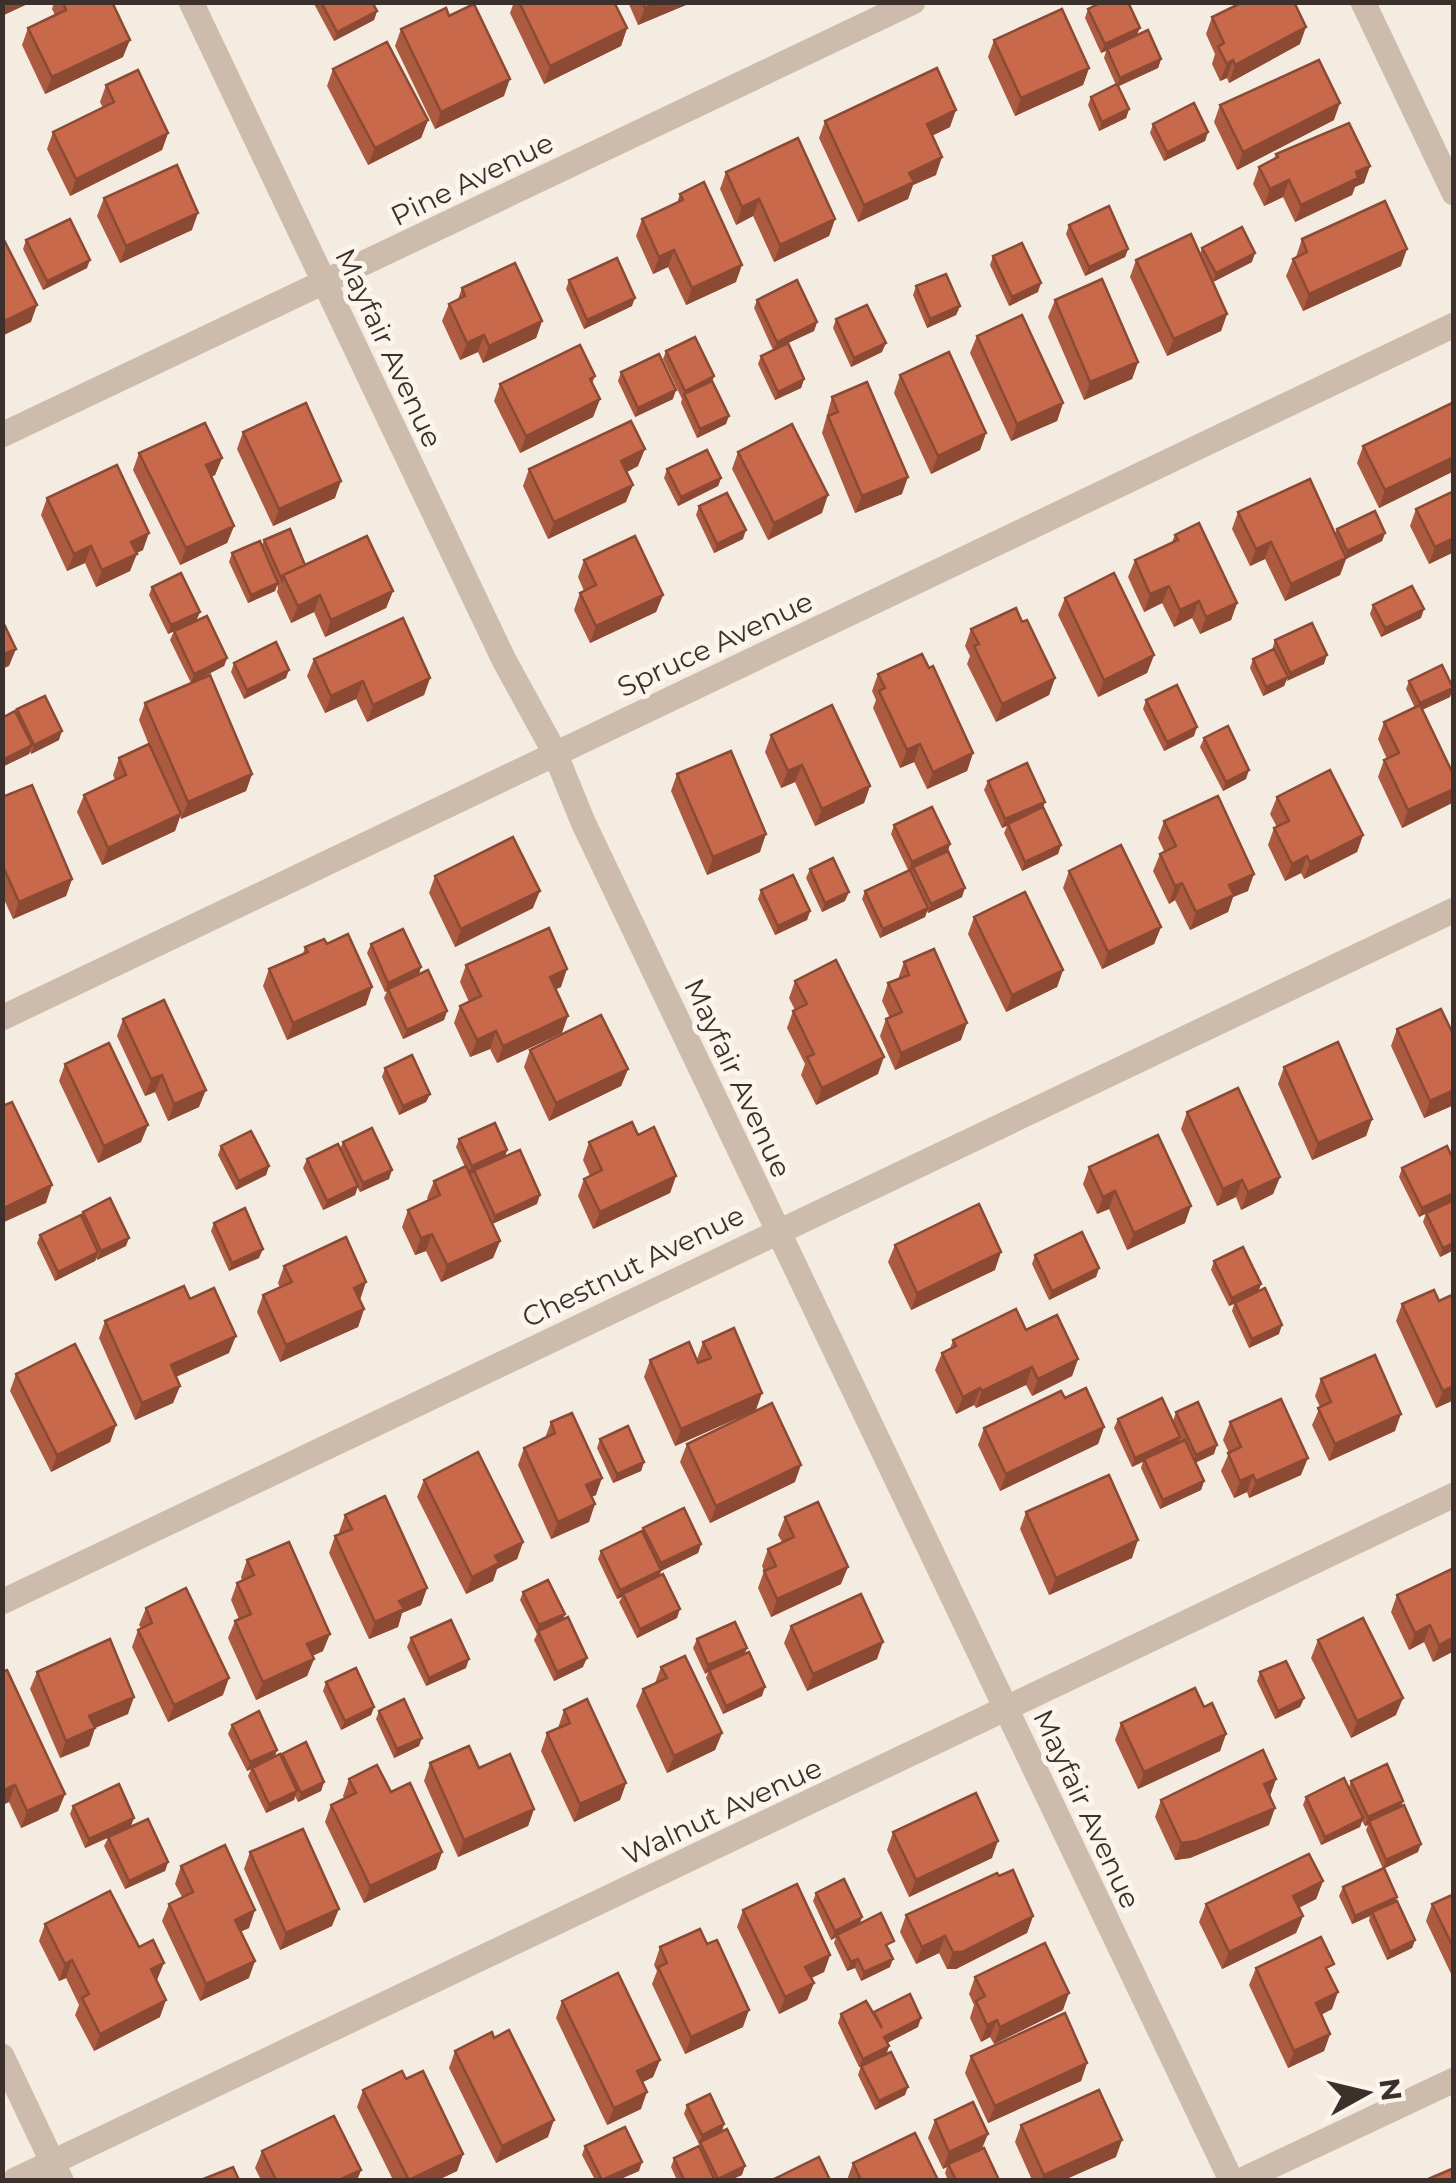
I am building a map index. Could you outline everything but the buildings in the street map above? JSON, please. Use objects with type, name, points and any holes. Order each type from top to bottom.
[{"type":"street","name":"Mayfair Avenue","points":[[191,2],[504,660],[555,753],[1231,2180]]},
{"type":"street","name":"Pine Avenue","points":[[2,435],[912,2]]},
{"type":"street","points":[[1363,2],[1454,193]]},
{"type":"street","name":"Spruce Avenue","points":[[2,1018],[1454,325]]},
{"type":"street","name":"Chestnut Avenue","points":[[2,1602],[1454,910]]},
{"type":"street","name":"Walnut Avenue","points":[[15,2180],[58,2172],[1006,1709],[1454,1496]]},
{"type":"street","points":[[2,2056],[58,2172]]},
{"type":"street","points":[[1242,2180],[1454,2080]]}]
